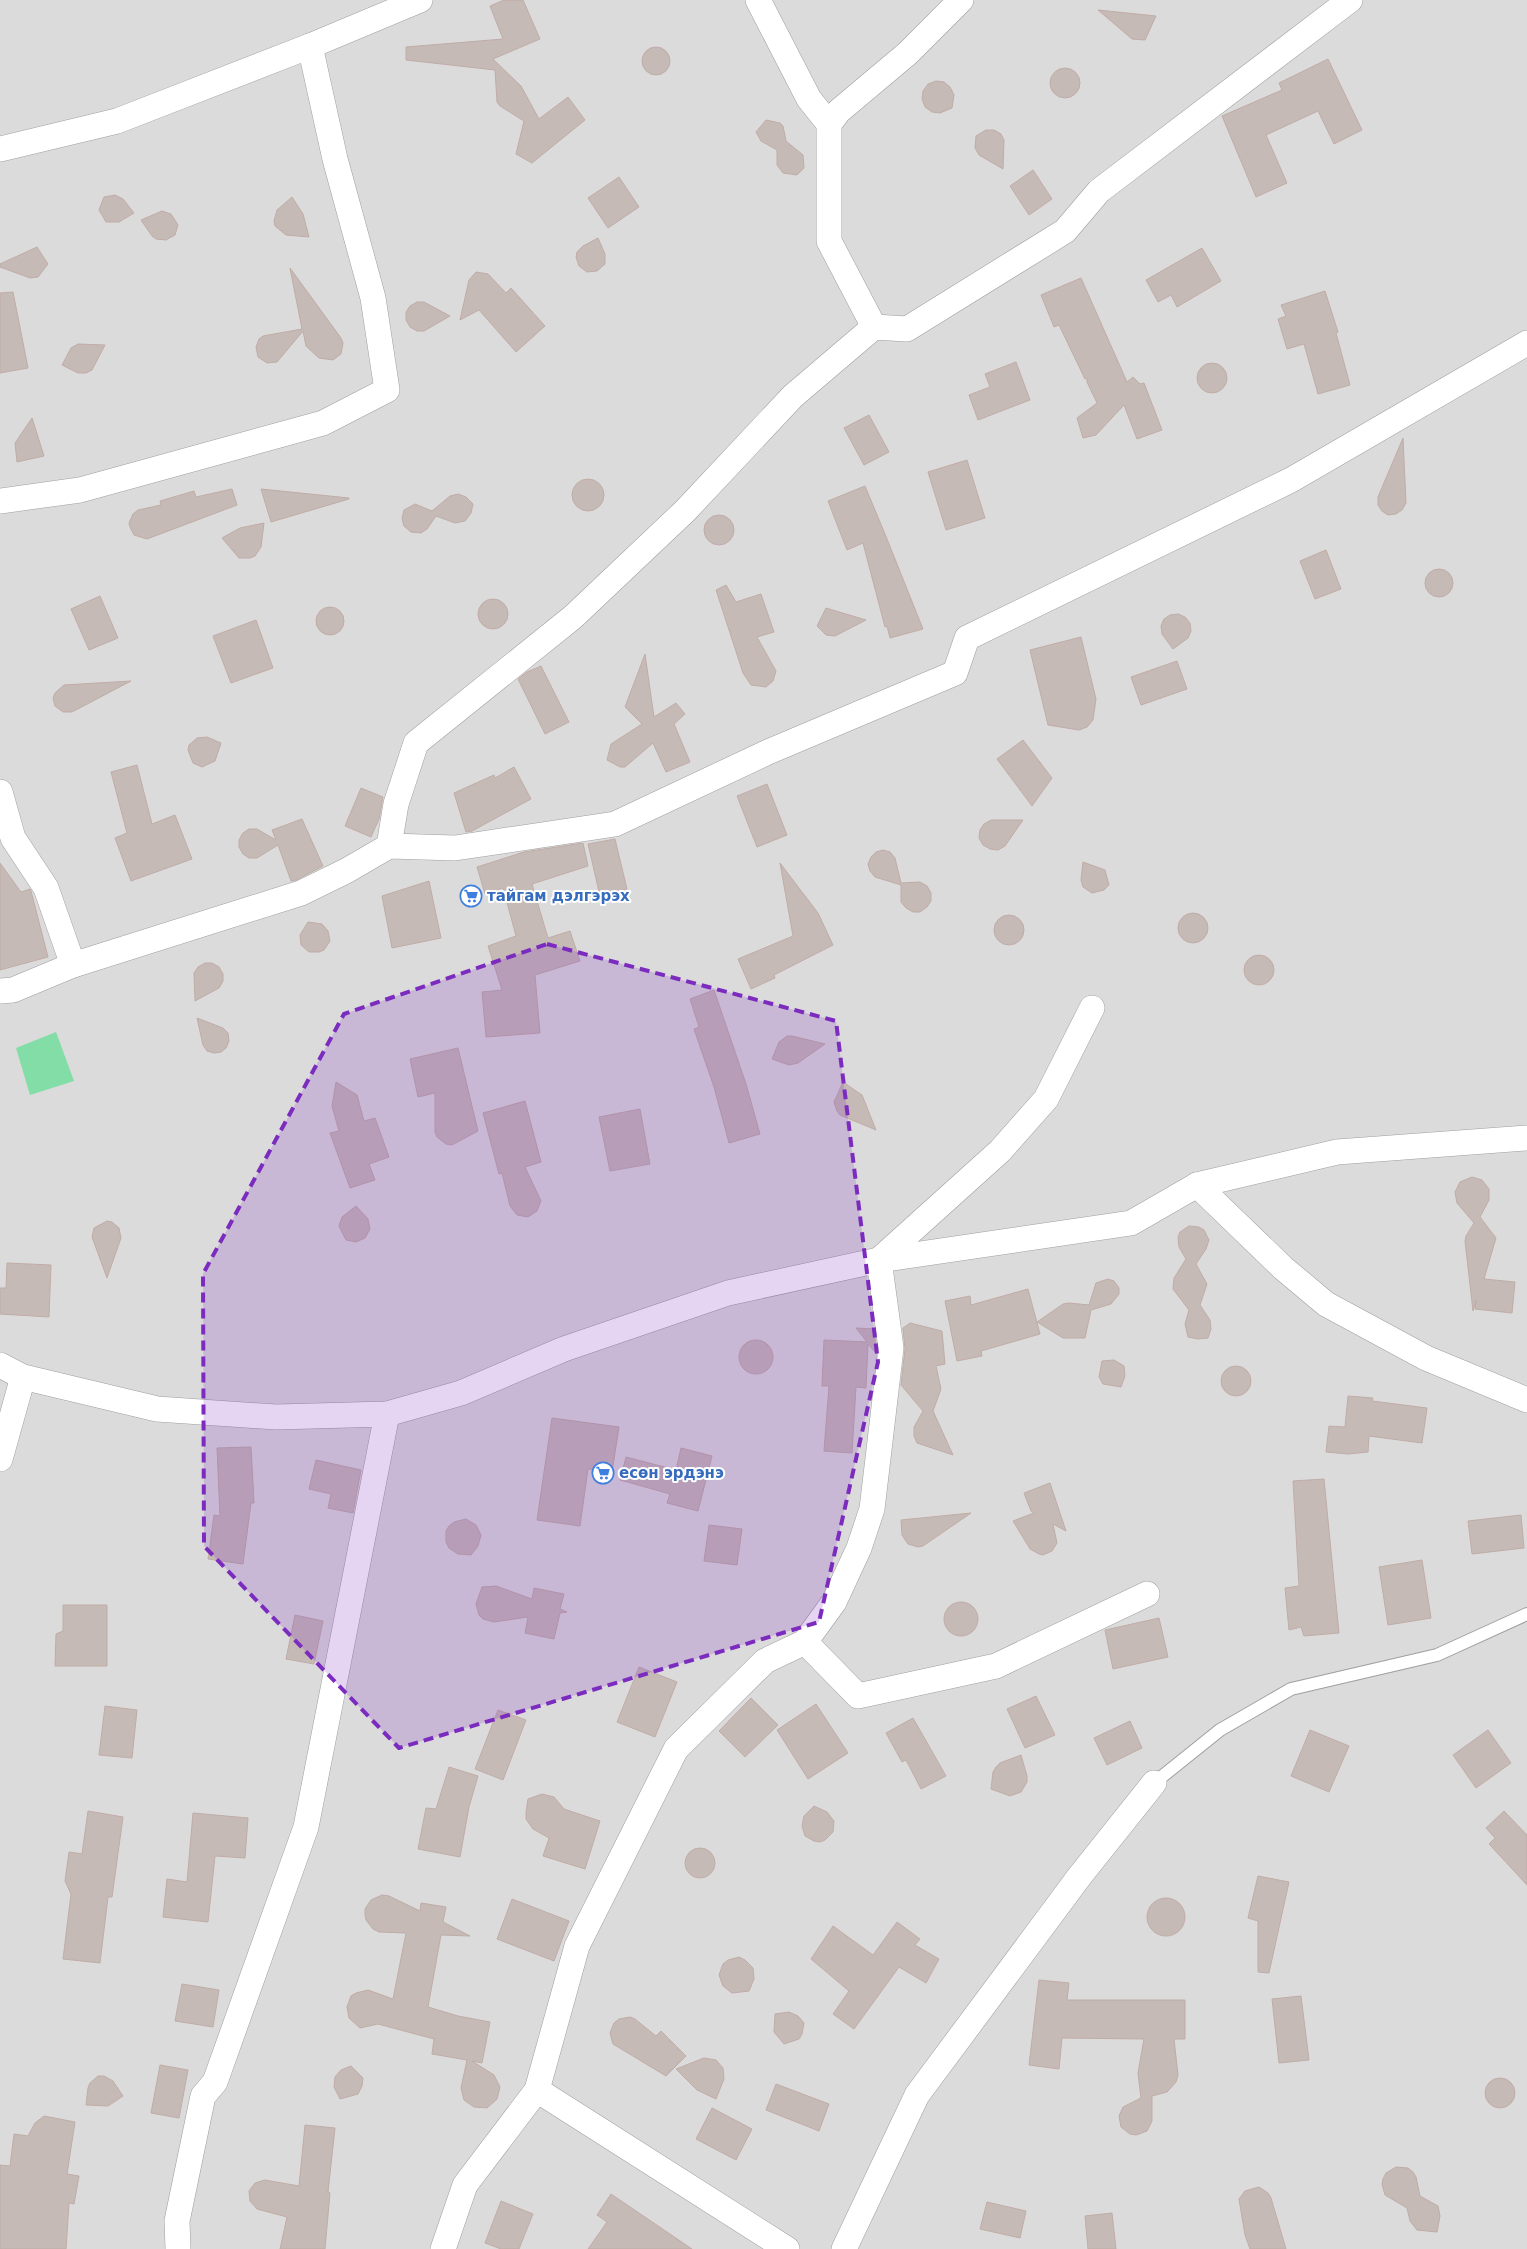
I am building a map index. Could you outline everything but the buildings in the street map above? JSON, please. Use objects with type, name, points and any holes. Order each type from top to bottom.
[{"type":"street","points":[[0,149],[117,121],[310,46],[420,0]]},
{"type":"street","points":[[758,0],[809,98],[829,124],[829,241],[874,327]]},
{"type":"street","points":[[829,124],[839,111],[908,53],[961,0]]},
{"type":"street","points":[[389,846],[396,804],[416,743],[573,617],[685,511],[793,396],[874,327],[907,329],[1065,231],[1099,191],[1350,0]]},
{"type":"street","points":[[0,502],[80,490],[323,423],[387,390],[373,298],[335,159],[310,46]]},
{"type":"street","points":[[0,992],[14,990],[73,965],[301,892],[346,871],[389,846],[455,848],[616,824],[768,752],[954,673],[966,638],[1291,480],[1527,343]]},
{"type":"street","points":[[0,792],[13,838],[46,888],[73,965]]},
{"type":"street","points":[[879,1260],[1000,1151],[1046,1098],[1092,1008]]},
{"type":"street","points":[[0,1365],[23,1377],[157,1409],[276,1417],[387,1414],[461,1394],[564,1349],[728,1294],[879,1260],[1131,1224],[1197,1185],[1336,1152],[1527,1138]]},
{"type":"street","points":[[1197,1185],[1283,1268],[1326,1304],[1426,1358],[1527,1400]]},
{"type":"street","points":[[443,2249],[465,2186],[537,2090],[577,1946],[676,1749],[765,1661],[805,1642],[834,1602],[859,1548],[872,1509],[891,1348],[879,1260]]},
{"type":"street","points":[[0,1459],[23,1377]]},
{"type":"street","points":[[178,2249],[177,2221],[203,2096],[215,2082],[306,1827],[387,1414]]},
{"type":"street","points":[[805,1642],[858,1696],[996,1666],[1147,1594]]},
{"type":"street","points":[[844,2249],[916,2095],[1079,1877],[1154,1783]]},
{"type":"street","points":[[537,2090],[787,2249]]},
{"type":"lane","points":[[1154,1783],[1220,1730],[1291,1689],[1437,1655],[1527,1614]]},
{"type":"highlighted area","points":[[547,944],[836,1021],[878,1362],[819,1622],[399,1748],[204,1546],[203,1274],[344,1014]]},
{"type":"shaded area","points":[[0,0],[1527,0],[1527,2249],[0,2249]]},
{"type":"green space","points":[[56,1032],[74,1081],[30,1095],[16,1048]]},
{"type":"place","name":"тайгам дэлгэрэх","points":[[471,896]]},
{"type":"place","name":"есөн эрдэнэ","points":[[603,1473]]}]
